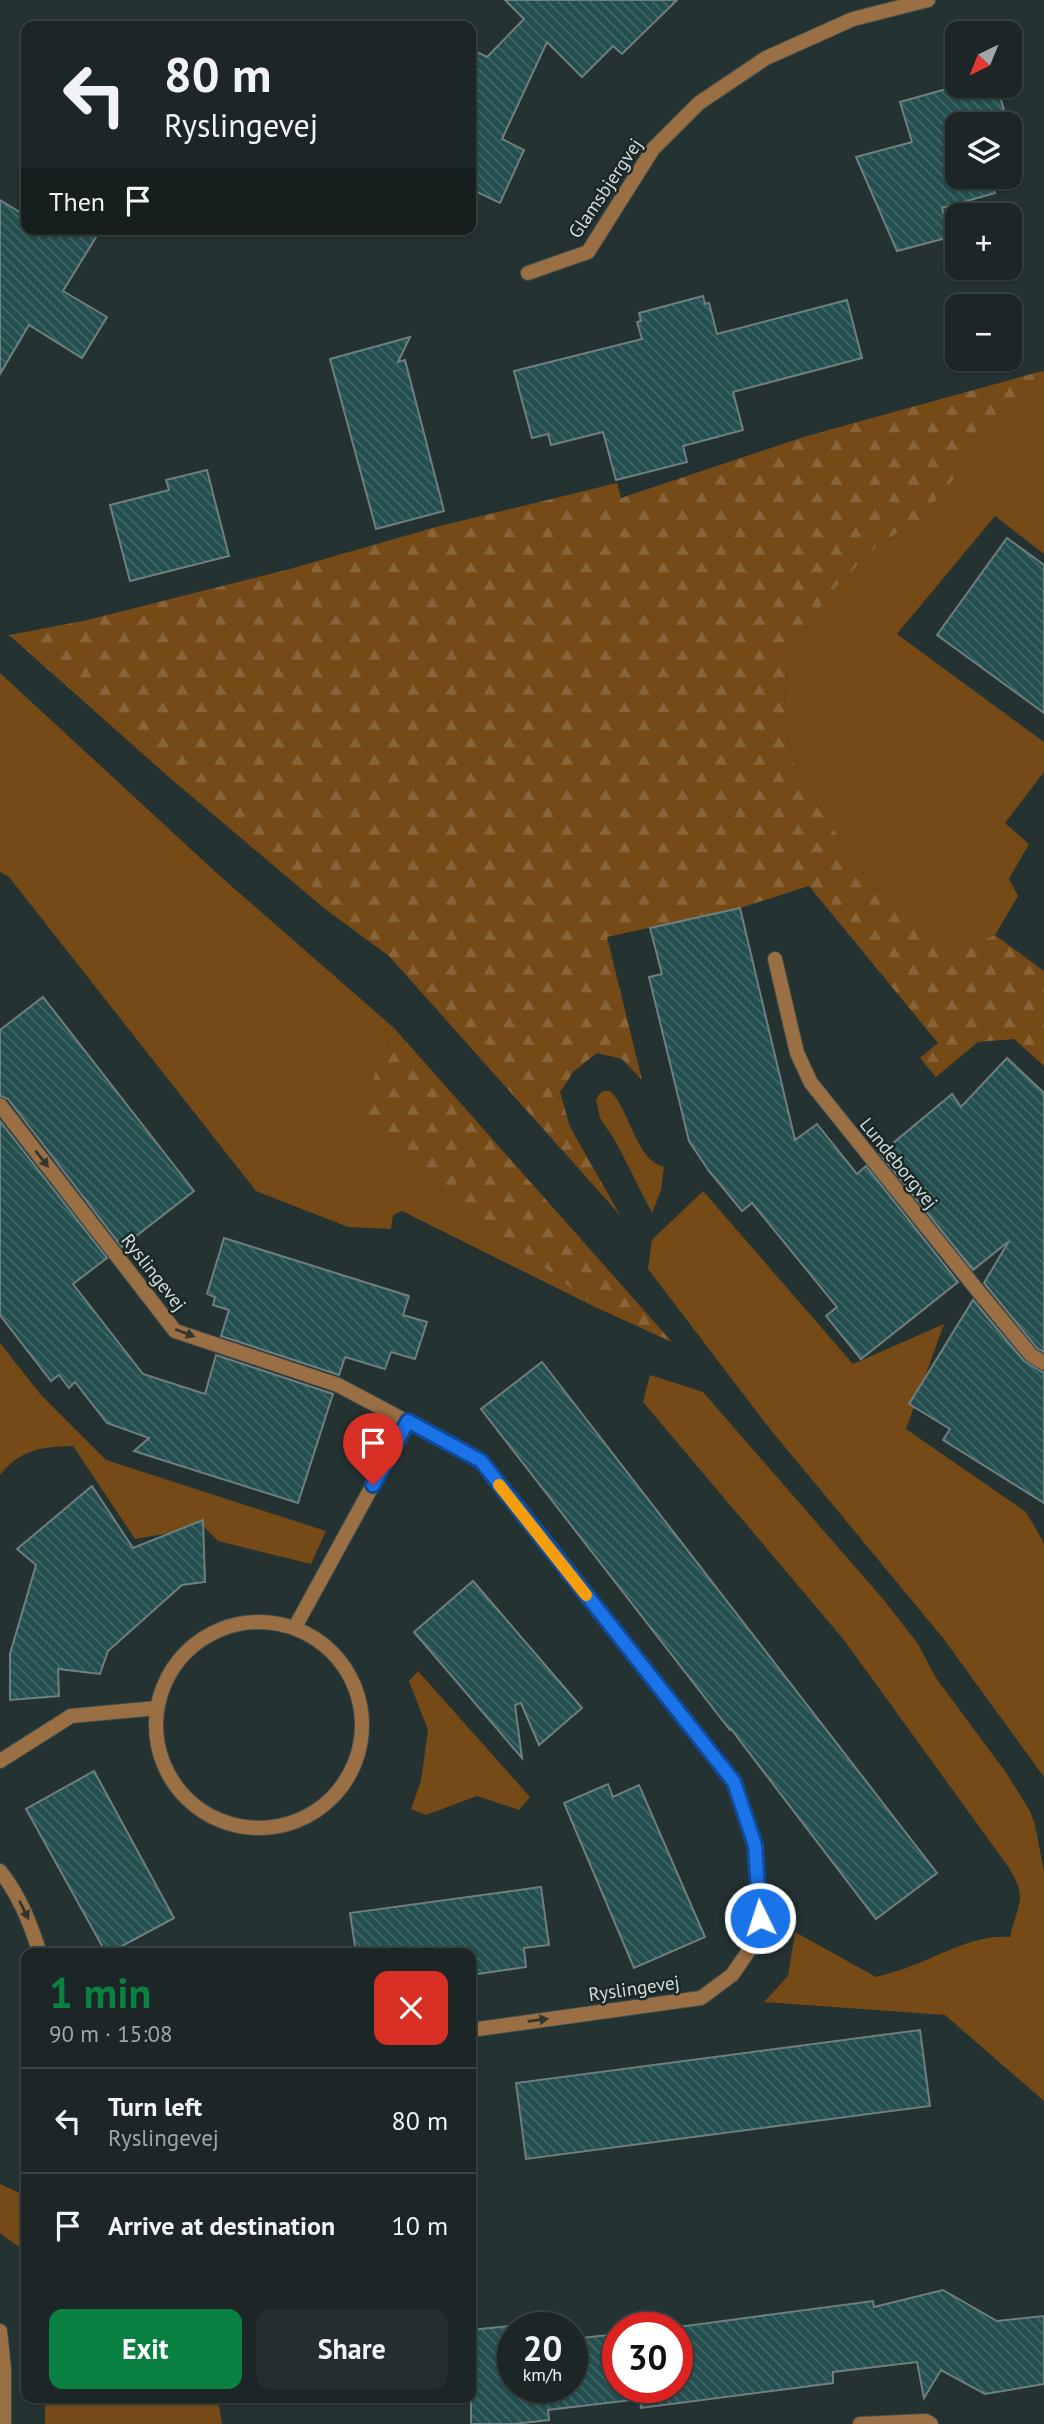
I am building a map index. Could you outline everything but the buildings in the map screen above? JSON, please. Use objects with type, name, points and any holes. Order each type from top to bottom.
[{"type":"street","name":"Glamsbjergvej","points":[[528,273],[588,252],[653,149],[699,103],[766,58],[853,19],[928,0]]},
{"type":"street","name":"Lundeborgvej","points":[[775,959],[797,1053],[811,1083],[1014,1335],[1031,1355],[1044,1363]]},
{"type":"street","name":"Ryslingevej","points":[[0,1105],[175,1331],[338,1385],[481,1461],[734,1782],[755,1845],[760,1918],[750,1949],[732,1975],[701,1998],[476,2029]]},
{"type":"street","points":[[296,1627],[408,1421]]},
{"type":"street","points":[[274,1622],[296,1627],[316,1638],[342,1662],[359,1696],[363,1728],[360,1752],[351,1774],[327,1804],[294,1824],[262,1829],[229,1825],[201,1812],[177,1790],[163,1766],[154,1728],[160,1692],[181,1655],[208,1634],[238,1623],[274,1622]]},
{"type":"street","points":[[0,1761],[71,1716],[157,1708]]},
{"type":"street","points":[[0,1871],[12,1886],[27,1916],[38,1948]]},
{"type":"street","points":[[0,2331],[4,2369],[4,2424]]},
{"type":"street","points":[[860,2424],[926,2421],[931,2424]]},
{"type":"green space","points":[[1042,371],[1044,554],[995,516],[897,634],[1044,742],[1044,772],[1005,823],[1029,844],[1009,879],[1018,896],[995,935],[949,955],[857,868],[795,766],[788,741],[784,698],[787,674],[797,643],[829,594],[880,543],[920,520]]},
{"type":"green space","points":[[1042,371],[920,520],[880,543],[829,594],[797,643],[787,674],[784,698],[788,741],[795,766],[857,868],[949,955],[995,935],[1044,971],[1044,1066],[1014,1039],[978,1042],[936,1077],[920,1058],[938,1043],[809,886],[740,908],[607,937],[642,1080],[622,1059],[597,1053],[574,1071],[560,1092],[570,1127],[620,1215],[389,956],[325,909],[170,778],[9,635],[83,621],[286,570],[436,527],[617,483],[621,498],[807,436]]},
{"type":"green space","points":[[0,673],[221,877],[394,1028],[357,1120],[450,1196],[597,1308],[402,1211],[393,1215],[391,1229],[348,1227],[256,1191],[9,877],[0,872]]},
{"type":"green space","points":[[394,1028],[672,1342],[597,1308],[450,1196],[356,1120]]},
{"type":"green space","points":[[604,1091],[610,1091],[617,1099],[646,1155],[664,1167],[661,1190],[652,1213],[616,1142],[600,1118],[596,1100]]},
{"type":"green space","points":[[703,1191],[853,1364],[944,1324],[906,1429],[1026,1512],[1044,1543],[1044,1777],[943,1638],[770,1429],[648,1269],[652,1240]]},
{"type":"green space","points":[[0,1343],[41,1395],[106,1460],[326,1531],[311,1564],[218,1541],[204,1527],[135,1539],[73,1446],[32,1451],[8,1466],[0,1475]]},
{"type":"green space","points":[[650,1375],[703,1392],[883,1599],[918,1644],[936,1678],[1007,1774],[1030,1811],[1044,1872],[1044,2101],[945,2015],[764,2002],[788,1976],[795,1932],[876,1977],[909,1967],[973,1941],[1010,1937],[1020,1893],[1007,1865],[844,1640],[643,1402]]},
{"type":"green space","points":[[418,1671],[530,1797],[519,1810],[477,1796],[426,1815],[411,1809],[421,1781],[428,1730],[409,1681]]},
{"type":"green space","points":[[0,2184],[21,2194],[21,2248],[0,2233]]},
{"type":"green space","points":[[45,2403],[219,2403],[222,2424],[45,2424]]},
{"type":"slow traffic","points":[[499,1485],[586,1595]]},
{"type":"route","points":[[373,1485],[408,1421],[481,1461],[734,1782],[755,1845],[760,1918]]}]
